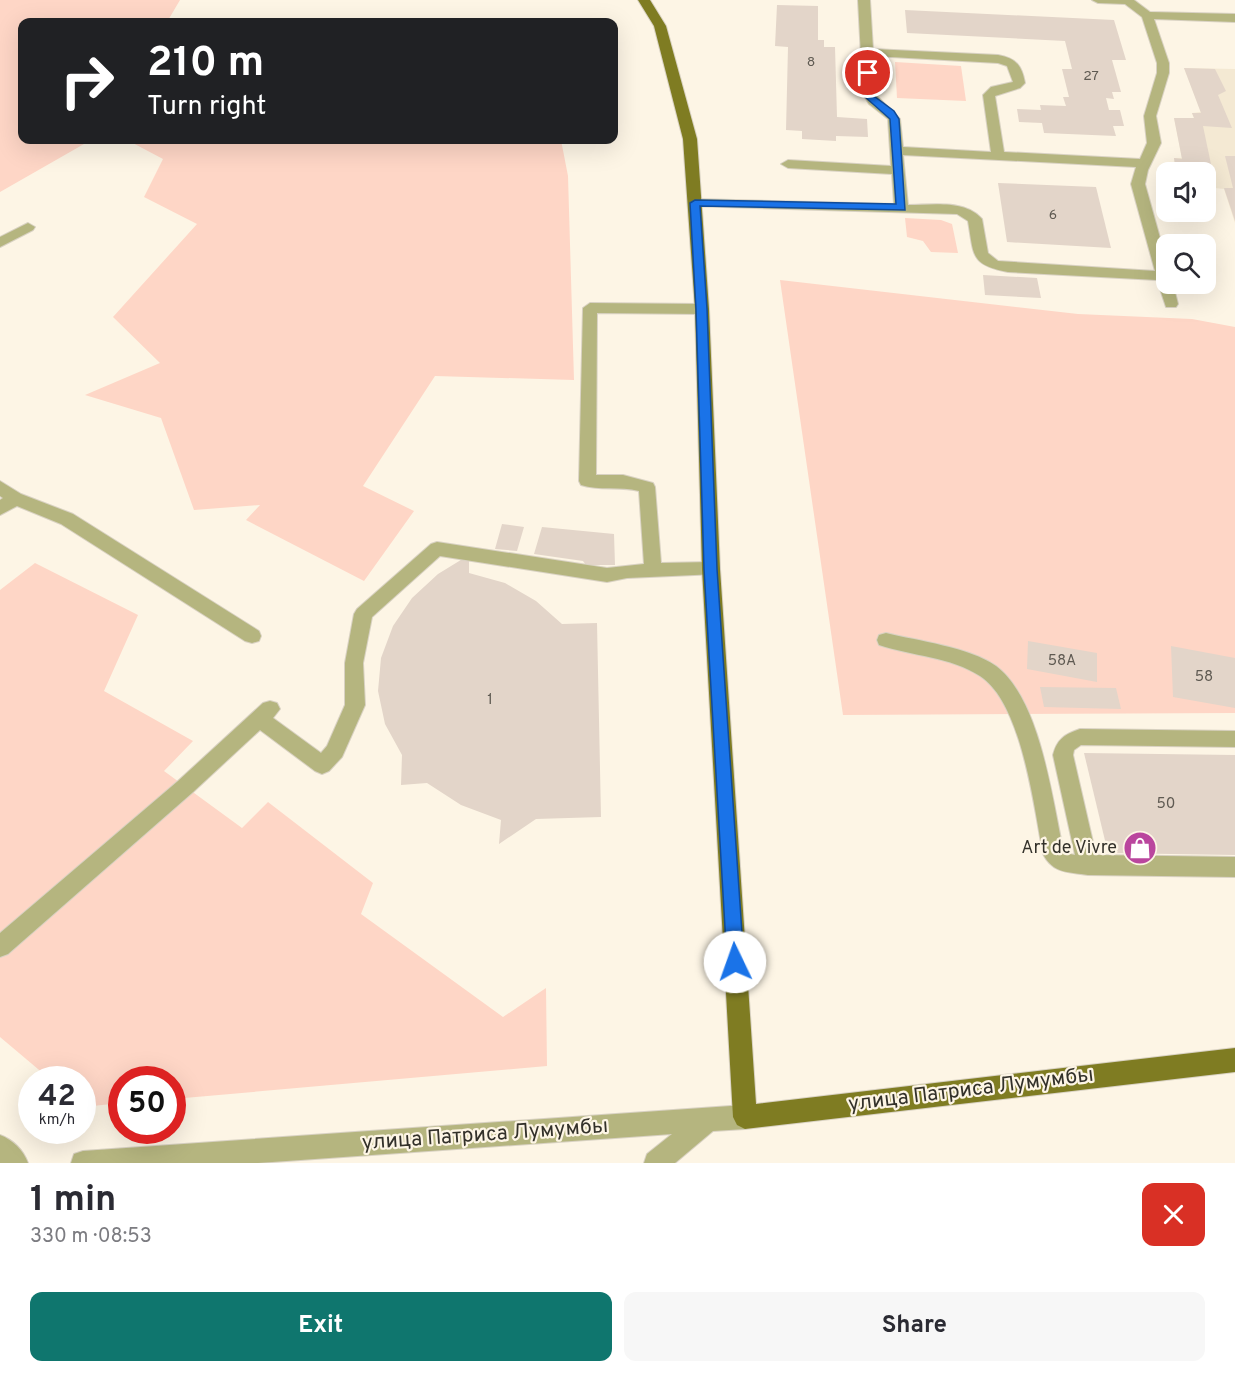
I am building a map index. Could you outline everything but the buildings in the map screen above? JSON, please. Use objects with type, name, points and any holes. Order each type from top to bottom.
[{"type":"main road","points":[[644,0],[660,26],[687,128],[695,203],[702,309],[711,569],[745,1117]]},
{"type":"main road","name":"улица Патриса Лумумбы","points":[[745,1117],[1235,1060]]},
{"type":"street","points":[[864,0],[869,97],[894,118],[901,208]]},
{"type":"street","points":[[1098,0],[1128,1],[1147,15],[1235,18]]},
{"type":"street","points":[[1147,15],[1163,73],[1150,116],[1154,143],[1139,175],[1139,189],[1156,251]]},
{"type":"street","points":[[866,52],[998,59],[1012,62],[1016,67],[1018,83],[1011,88],[994,89],[989,95],[998,156]]},
{"type":"street","points":[[897,151],[1145,163]]},
{"type":"street","points":[[788,164],[898,170]]},
{"type":"street","points":[[695,203],[952,209],[970,215],[976,222],[981,255],[987,262],[1000,267],[1156,276]]},
{"type":"street","points":[[0,243],[28,227]]},
{"type":"street","points":[[1168,294],[1171,304]]},
{"type":"street","points":[[653,571],[647,487],[624,481],[587,481],[590,308],[702,309]]},
{"type":"street","points":[[0,509],[7,493],[68,519],[252,636]]},
{"type":"street","points":[[0,947],[185,787],[265,714],[322,765],[335,751],[355,705],[354,663],[363,614],[437,549],[608,575],[627,571],[711,569]]},
{"type":"street","points":[[886,640],[987,670],[1005,686],[1032,750],[1054,854],[1063,862],[1069,864],[1235,867]]},
{"type":"street","points":[[1088,864],[1063,754],[1064,746],[1080,737],[1235,739]]},
{"type":"street","name":"улица Патриса Лумумбы","points":[[83,1163],[745,1117]]},
{"type":"street","points":[[656,1163],[707,1121]]},
{"type":"street","points":[[0,1147],[16,1163]]},
{"type":"shaded area","points":[[0,0],[180,0],[169,18],[18,18],[18,144],[84,144],[0,192]]},
{"type":"shaded area","points":[[895,62],[961,66],[966,101],[897,98]]},
{"type":"shaded area","points":[[1184,68],[1235,69],[1235,223],[1224,189],[1216,188],[1216,162],[1175,162],[1174,158],[1182,158],[1174,118],[1194,118],[1192,113],[1201,112]]},
{"type":"shaded area","points":[[135,144],[562,144],[568,176],[574,380],[435,376],[363,486],[414,511],[364,581],[246,520],[260,505],[194,510],[161,418],[85,395],[160,363],[113,317],[197,224],[144,197],[163,159]]},
{"type":"shaded area","points":[[905,218],[941,220],[952,224],[958,253],[931,252],[923,241],[907,237]]},
{"type":"shaded area","points":[[780,280],[1078,314],[1192,319],[1235,327],[1235,713],[843,715]]},
{"type":"shaded area","points":[[35,563],[138,615],[104,691],[193,741],[164,771],[242,828],[268,802],[373,883],[361,914],[503,1017],[546,988],[547,1066],[186,1098],[186,1066],[108,1066],[108,1104],[96,1106],[96,1066],[34,1066],[0,1037],[0,590]]},
{"type":"place","name":"Art de Vivre","points":[[1140,848]]},
{"type":"route","points":[[735,962],[711,569],[702,309],[695,203],[901,208],[894,119],[887,110],[875,104],[869,97],[868,73]]}]
